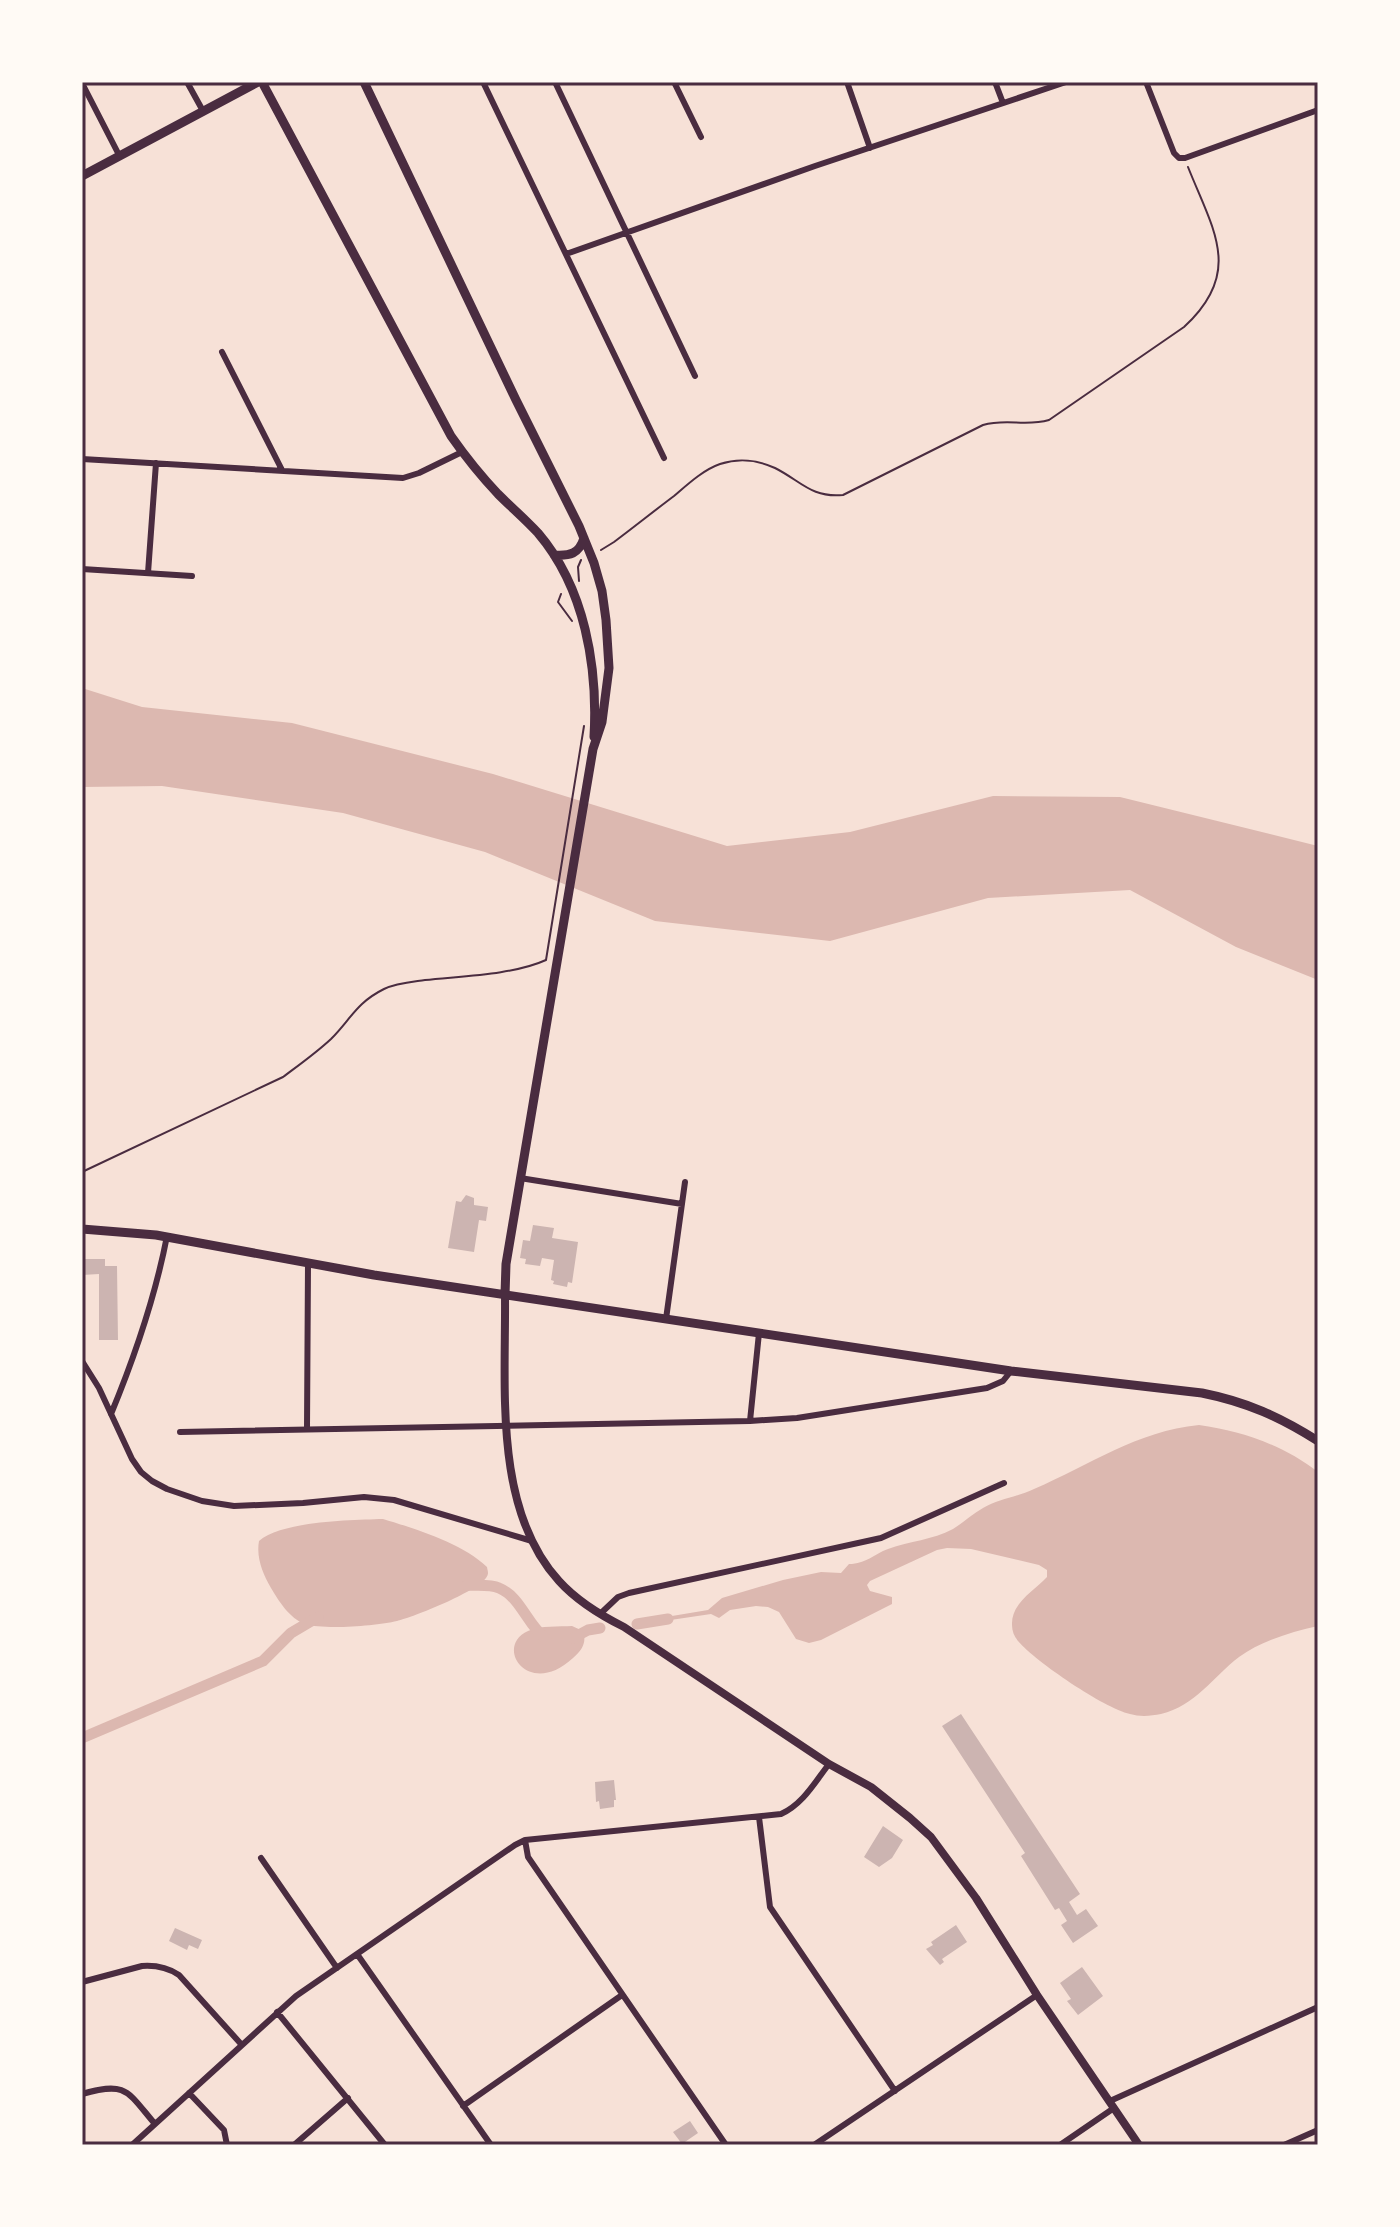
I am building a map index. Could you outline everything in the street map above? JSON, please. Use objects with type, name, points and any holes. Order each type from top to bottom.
[{"type":"main road","points":[[82,176],[260,82],[451,436],[498,494],[540,535],[554,555],[570,587],[587,637],[595,705],[593,749],[506,1264],[507,1426],[514,1492],[525,1528],[538,1554],[558,1580],[600,1614],[829,1764],[871,1787],[931,1837],[976,1898],[1037,1995],[1139,2145]]},
{"type":"main road","points":[[364,82],[591,555],[602,591],[609,668],[606,703],[593,749]]},
{"type":"main road","points":[[554,555],[575,554],[584,538]]},
{"type":"main road","points":[[587,637],[608,644]]},
{"type":"main road","points":[[82,1229],[167,1236],[308,1264],[505,1295],[1011,1371],[1225,1398],[1269,1412],[1318,1441]]},
{"type":"street","points":[[187,82],[203,111]]},
{"type":"street","points":[[483,82],[664,458]]},
{"type":"street","points":[[555,82],[695,376]]},
{"type":"street","points":[[674,82],[701,137]]},
{"type":"street","points":[[847,82],[870,148]]},
{"type":"street","points":[[995,82],[1003,103]]},
{"type":"street","points":[[566,254],[1066,82]]},
{"type":"street","points":[[1146,82],[1174,153],[1179,158],[1318,110]]},
{"type":"street","points":[[83,85],[119,155]]},
{"type":"street","points":[[222,352],[282,470]]},
{"type":"street","points":[[82,459],[403,478],[462,452]]},
{"type":"street","points":[[148,573],[156,463]]},
{"type":"street","points":[[82,569],[192,576]]},
{"type":"street","points":[[520,1178],[682,1204]]},
{"type":"street","points":[[666,1319],[685,1182]]},
{"type":"street","points":[[111,1414],[154,1297],[167,1236]]},
{"type":"street","points":[[307,1429],[308,1264]]},
{"type":"street","points":[[750,1421],[759,1333]]},
{"type":"street","points":[[82,1361],[99,1388],[132,1459],[141,1472],[167,1489],[217,1505],[250,1507],[375,1497],[413,1504],[532,1541]]},
{"type":"street","points":[[180,1432],[797,1418],[987,1388],[1003,1381],[1011,1371]]},
{"type":"street","points":[[600,1614],[618,1597],[629,1593],[881,1538],[1004,1483]]},
{"type":"street","points":[[132,2145],[277,2012],[507,1849],[525,1840],[781,1814],[795,1807],[829,1764]]},
{"type":"street","points":[[759,1817],[770,1907],[895,2091]]},
{"type":"street","points":[[525,1840],[528,1857],[726,2145]]},
{"type":"street","points":[[261,1858],[337,1968]]},
{"type":"street","points":[[357,1954],[491,2145]]},
{"type":"street","points":[[82,1982],[142,1966],[170,1969],[179,1975],[241,2044]]},
{"type":"street","points":[[463,2106],[622,1995]]},
{"type":"street","points":[[814,2145],[1037,1995]]},
{"type":"street","points":[[1060,2145],[1112,2105],[1318,2007]]},
{"type":"street","points":[[277,2012],[385,2145]]},
{"type":"street","points":[[82,2094],[103,2088],[120,2088],[131,2095],[155,2124]]},
{"type":"street","points":[[189,2093],[224,2130],[227,2145]]},
{"type":"street","points":[[294,2145],[348,2098]]},
{"type":"street","points":[[1284,2145],[1318,2130]]},
{"type":"path","points":[[572,621],[558,602],[559,597],[578,582],[579,562],[614,542],[719,464],[736,461],[759,463],[784,473],[814,493],[827,497],[843,495],[983,425],[996,421],[1026,425],[1049,420],[1184,327],[1210,297],[1219,260],[1218,245],[1185,158]]},
{"type":"path","points":[[82,1172],[283,1077],[333,1036],[352,1011],[386,988],[514,969],[546,960],[585,719]]},
{"type":"shaded area","points":[[82,688],[142,707],[292,723],[493,774],[727,846],[850,832],[993,796],[1120,797],[1318,846],[1318,980],[1236,947],[1130,890],[988,898],[830,941],[655,921],[485,852],[343,813],[162,786],[82,787]]},
{"type":"shaded area","points":[[1199,1425],[1262,1441],[1291,1454],[1318,1472],[1318,1626],[1277,1638],[1248,1651],[1194,1698],[1173,1710],[1146,1716],[1118,1710],[1088,1694],[1039,1660],[1018,1641],[1012,1625],[1015,1610],[1047,1577],[1047,1570],[1039,1565],[971,1549],[937,1550],[870,1581],[867,1585],[870,1591],[892,1597],[892,1604],[809,1643],[796,1639],[779,1612],[768,1607],[730,1610],[719,1618],[711,1614],[657,1622],[660,1618],[708,1610],[722,1598],[783,1580],[821,1572],[841,1573],[849,1564],[865,1561],[896,1546],[945,1533],[989,1505],[1034,1489],[1114,1450],[1155,1434]]},
{"type":"shaded area","points":[[383,1519],[465,1551],[487,1567],[487,1576],[480,1584],[444,1603],[388,1623],[324,1627],[305,1624],[289,1614],[263,1571],[258,1554],[259,1541],[270,1534],[300,1526]]},
{"type":"shaded area","points":[[572,1626],[583,1631],[583,1646],[557,1669],[530,1672],[515,1657],[518,1638],[528,1631]]},
{"type":"building","points":[[466,1195],[474,1198],[474,1205],[488,1207],[486,1221],[479,1220],[474,1252],[448,1248],[456,1201],[461,1202]]},
{"type":"building","points":[[533,1225],[554,1228],[552,1238],[578,1242],[572,1283],[568,1282],[567,1287],[553,1284],[551,1280],[554,1260],[542,1258],[540,1266],[525,1264],[526,1259],[520,1258],[523,1240],[530,1241]]},
{"type":"building","points":[[82,1259],[105,1259],[105,1266],[117,1266],[118,1340],[99,1340],[99,1274],[82,1275]]},
{"type":"building","points":[[961,1714],[1080,1894],[1069,1902],[1077,1915],[1086,1909],[1098,1926],[1073,1943],[1061,1925],[1067,1921],[1059,1908],[1055,1910],[1021,1856],[1025,1853],[942,1726]]},
{"type":"building","points":[[614,1780],[614,1807],[600,1809],[599,1801],[596,1802],[595,1782]]},
{"type":"building","points":[[883,1826],[903,1840],[892,1858],[879,1867],[864,1857]]},
{"type":"building","points":[[956,1925],[967,1942],[942,1959],[944,1962],[940,1965],[926,1949]]},
{"type":"building","points":[[175,1928],[202,1940],[198,1949],[189,1945],[187,1950],[169,1941]]},
{"type":"building","points":[[1082,1967],[1103,1996],[1078,2015],[1067,2001],[1071,1999],[1060,1983]]},
{"type":"building","points":[[690,2121],[698,2133],[682,2144],[673,2132]]},
{"type":"waterway","points":[[467,1585],[492,1586],[507,1592],[546,1639]]},
{"type":"waterway","points":[[82,1738],[263,1661],[291,1633],[318,1617]]},
{"type":"waterway","points":[[637,1624],[668,1619]]},
{"type":"waterway","points":[[573,1638],[600,1628]]}]
